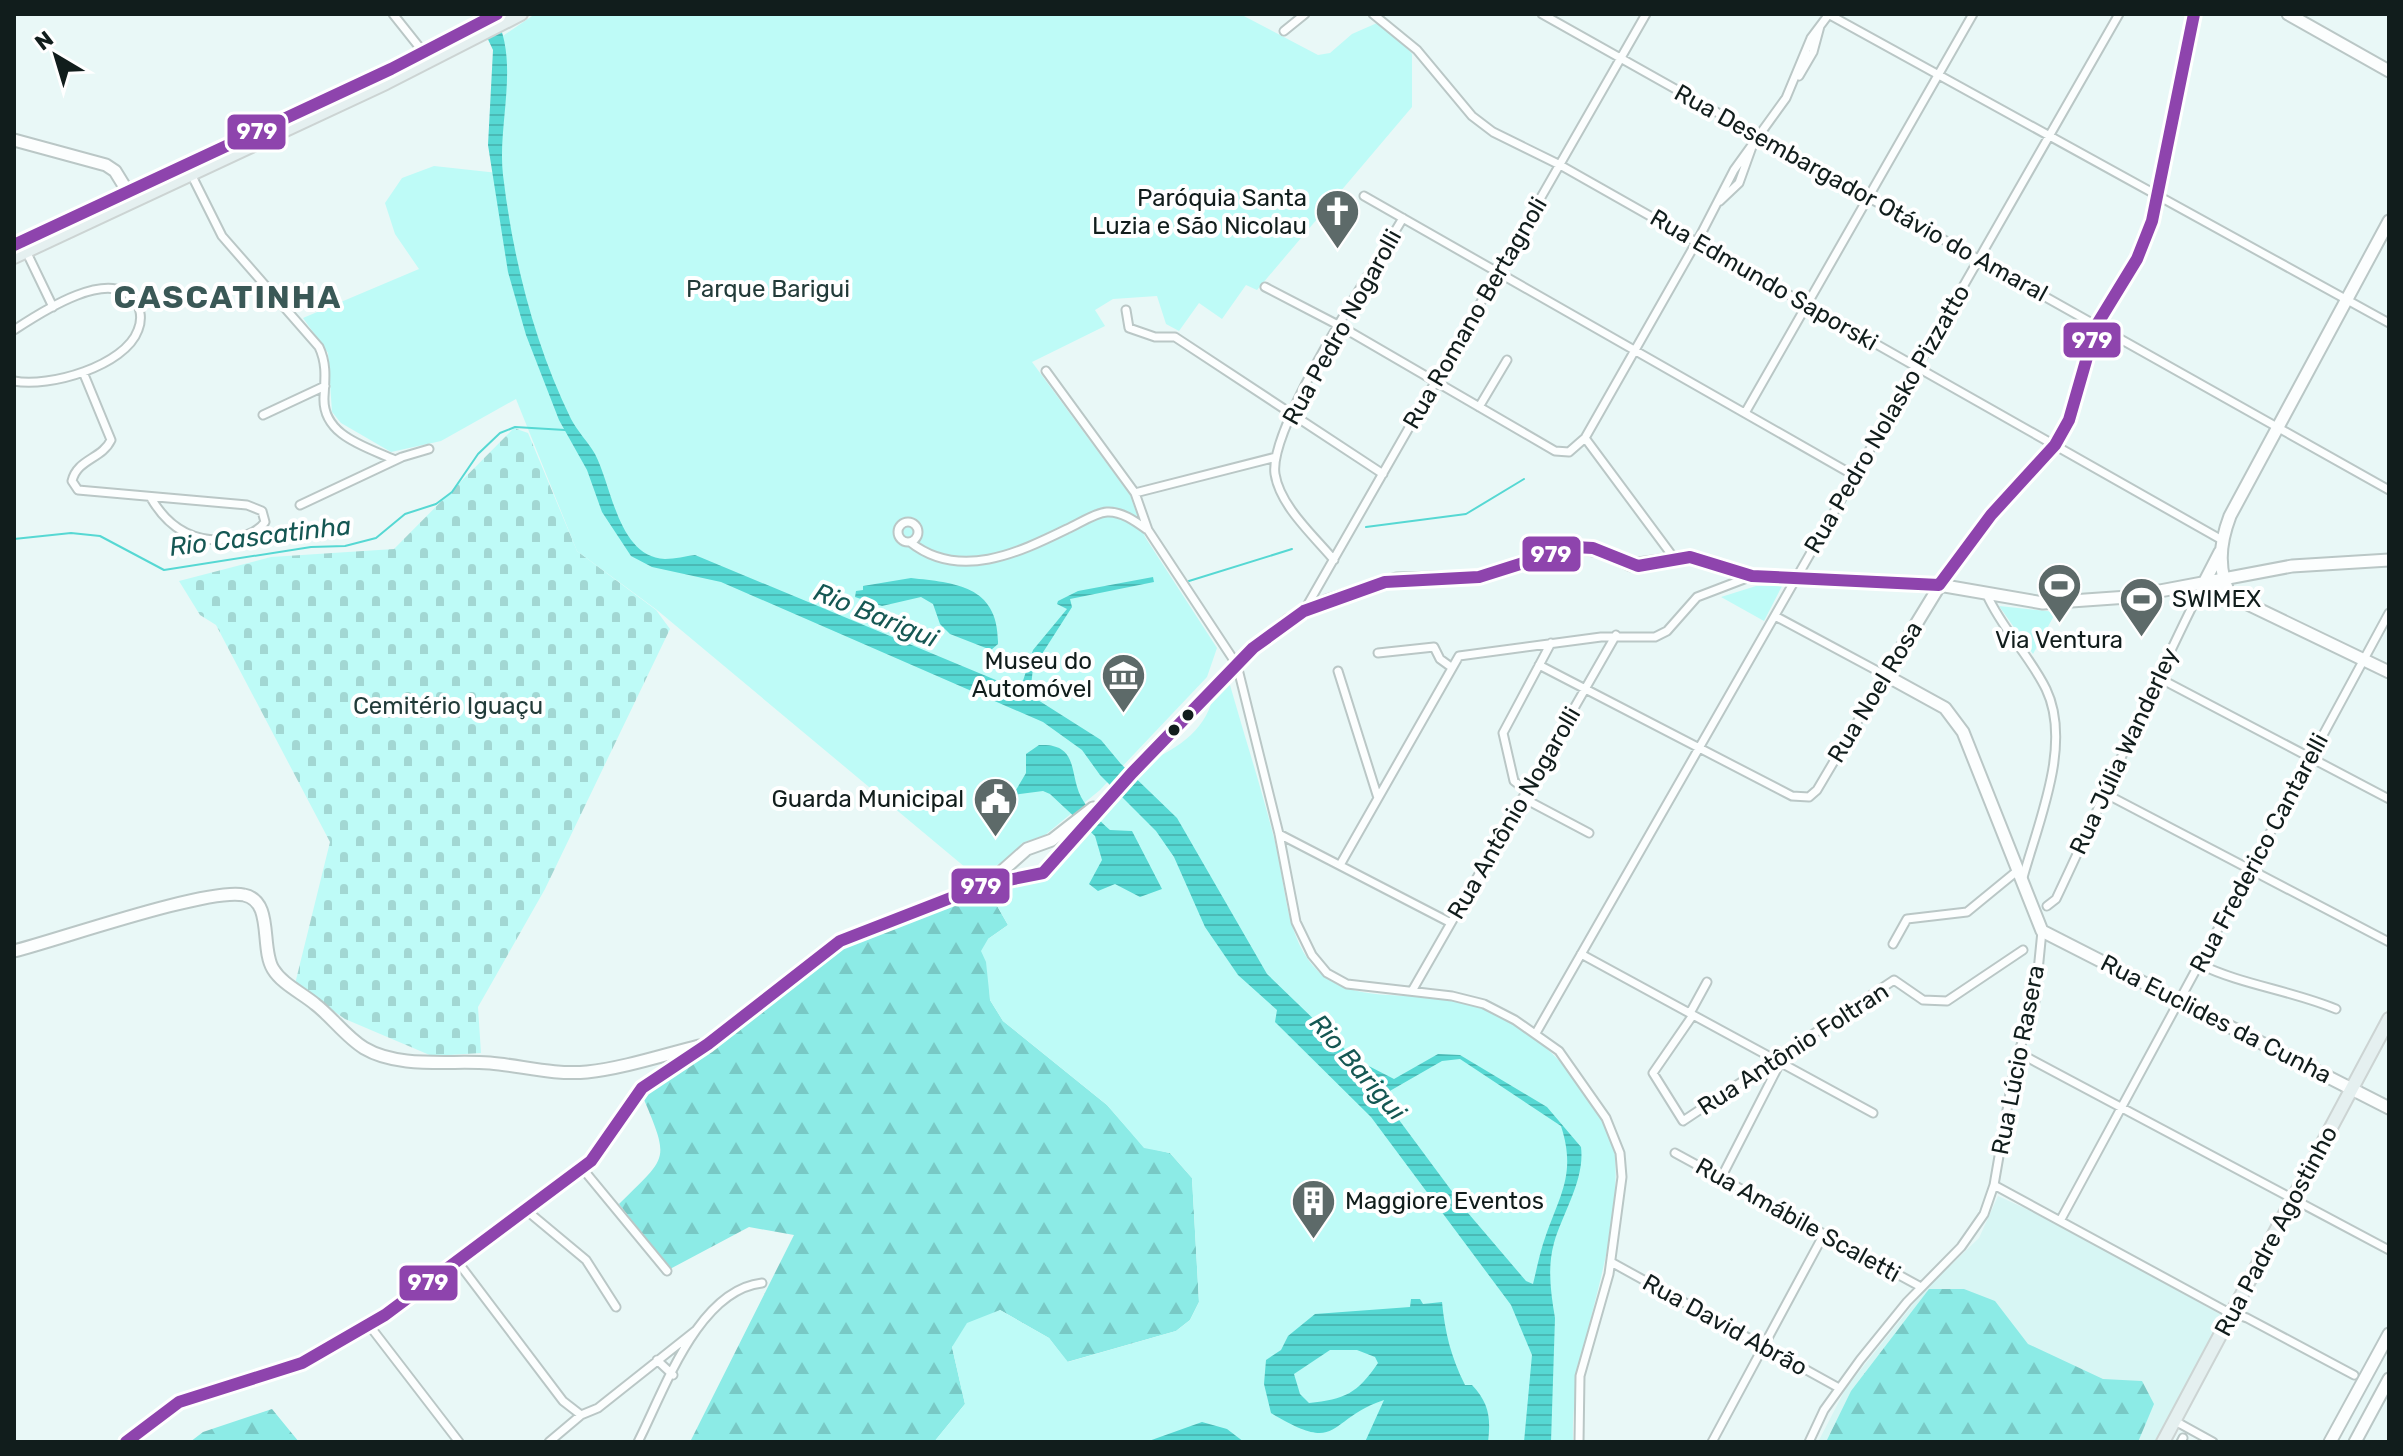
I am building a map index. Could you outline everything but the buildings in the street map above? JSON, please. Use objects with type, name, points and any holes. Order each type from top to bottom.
[{"type":"main road","points":[[18,251],[48,229],[191,174],[404,75],[423,59],[502,18],[521,14]]},
{"type":"main road","name":"Rua Noel Rosa","points":[[1885,675],[1939,585],[1991,515],[2055,445],[2074,408],[2096,326],[2142,248],[2158,196],[2194,14]]},
{"type":"main road","points":[[2288,14],[2389,71]]},
{"type":"main road","points":[[18,251],[427,57]]},
{"type":"main road","points":[[14,140],[106,165],[115,171],[131,196]]},
{"type":"main road","name":"Rua Júlia Wanderley","points":[[2204,583],[2236,503],[2389,221]]},
{"type":"main road","name":"Rua Júlia Wanderley","points":[[2221,546],[2223,579],[2232,599]]},
{"type":"main road","points":[[126,1442],[179,1402],[215,1388],[294,1366],[369,1325],[582,1168],[605,1146],[636,1094],[708,1044],[846,937],[984,885],[1029,873],[1043,873],[1078,826],[1237,665],[1276,628],[1304,611],[1385,582],[1479,577],[1574,547],[1593,548],[1638,566],[1674,558],[1698,558],[1752,576],[1939,585],[2029,602],[2074,603],[2292,566],[2389,560]]},
{"type":"main road","points":[[2204,583],[2389,672]]},
{"type":"main road","name":"Rua Lúcio Rasera","points":[[1885,675],[1934,701],[1958,724],[2042,931]]},
{"type":"main road","points":[[984,885],[1027,849],[1078,826]]},
{"type":"main road","points":[[1039,846],[1049,854],[1049,867]]},
{"type":"main road","points":[[1022,856],[1022,866],[1029,873]]},
{"type":"main road","points":[[14,951],[191,901],[238,894],[252,898],[261,910],[269,960],[278,976],[374,1053],[396,1058],[491,1063],[570,1073],[609,1068],[708,1044]]},
{"type":"main road","name":"Rua Euclides da Cunha","points":[[2042,931],[2389,1108]]},
{"type":"main road","name":"Rua Padre Agostinho","points":[[2167,1440],[2389,1019]]},
{"type":"main road","points":[[2330,1442],[2389,1334]]},
{"type":"main road","points":[[2355,1442],[2386,1392],[2389,1379]]},
{"type":"street","points":[[393,14],[427,57]]},
{"type":"street","points":[[1284,31],[1305,14]]},
{"type":"street","name":"Rua Edmundo Saporski","points":[[1373,14],[1417,50],[1472,116],[1493,132],[1560,165],[2055,445],[2221,546]]},
{"type":"street","name":"Rua Desembargador Otávio do Amaral","points":[[1542,14],[1756,139],[1868,197],[2389,490]]},
{"type":"street","name":"Rua Romano Bertagnoli","points":[[1304,611],[1646,14]]},
{"type":"street","points":[[1265,287],[1340,326],[1555,451],[1569,452],[1585,438],[1697,242],[1734,170],[1791,88],[1807,46],[1828,14],[2389,323]]},
{"type":"street","points":[[1745,413],[1973,14]]},
{"type":"street","name":"Rua Pedro Nolasko Pizzatto","points":[[1536,1033],[2119,14]]},
{"type":"street","points":[[191,174],[222,236],[319,347],[325,364],[324,409],[333,427],[395,460]]},
{"type":"street","points":[[1364,196],[1855,476]]},
{"type":"street","name":"Rua Pedro Nogarolli","points":[[1334,560],[1283,494],[1276,476],[1276,457],[1290,413],[1403,218]]},
{"type":"street","points":[[18,251],[53,307]]},
{"type":"street","points":[[14,330],[84,292],[106,287],[126,292],[139,307],[139,329],[134,338],[113,356],[83,372],[34,383],[14,381]]},
{"type":"street","points":[[1126,310],[1129,328],[1155,337],[1175,337],[1383,474]]},
{"type":"street","points":[[1479,407],[1507,360]]},
{"type":"street","points":[[1046,371],[1135,493],[1148,530],[1237,665],[1279,834],[1296,922],[1305,945],[1319,964],[1347,984],[1412,991],[1484,1004],[1536,1033],[1552,1044],[1574,1068],[1616,1140],[1622,1177],[1611,1262],[1580,1376],[1579,1442]]},
{"type":"street","points":[[83,372],[111,440],[104,450],[78,468],[72,481],[74,486],[84,491],[247,505],[262,511],[265,522],[252,533],[238,538],[205,541],[169,523],[151,498]]},
{"type":"street","points":[[263,415],[325,386]]},
{"type":"street","points":[[1585,438],[1674,558]]},
{"type":"street","points":[[300,505],[395,460],[429,449]]},
{"type":"street","points":[[1135,493],[1276,457]]},
{"type":"street","points":[[910,542],[937,557],[979,561],[1023,550],[1105,512],[1128,518],[1148,530]]},
{"type":"street","points":[[1340,865],[1459,656],[1616,635],[1650,638],[1661,635],[1697,597],[1752,576]]},
{"type":"street","name":"Rua Júlia Wanderley","points":[[2047,906],[2056,899],[2157,677],[2204,583]]},
{"type":"street","points":[[1987,595],[2047,690],[2056,724],[2056,756],[2021,883]]},
{"type":"street","name":"Rua Frederico Cantarelli","points":[[2060,1221],[2389,613]]},
{"type":"street","points":[[1775,616],[1885,675]]},
{"type":"street","name":"Rua Antônio Nogarolli","points":[[1412,991],[1616,635]]},
{"type":"street","points":[[1551,643],[1502,738],[1514,781],[1525,794],[1589,833]]},
{"type":"street","points":[[1378,653],[1434,647],[1440,659],[1451,667]]},
{"type":"street","points":[[1539,665],[1699,748]]},
{"type":"street","points":[[1338,671],[1378,798]]},
{"type":"street","name":"Rua Noel Rosa","points":[[1699,748],[1792,796],[1809,797],[1817,790],[1885,675]]},
{"type":"street","points":[[2157,677],[2389,799]]},
{"type":"street","points":[[2106,794],[2389,942]]},
{"type":"street","points":[[1279,834],[1451,923]]},
{"type":"street","points":[[1893,944],[1907,919],[1967,912],[2017,871]]},
{"type":"street","name":"Rua Lúcio Rasera","points":[[1809,1442],[1839,1388],[1921,1287],[1970,1237],[1984,1214],[1994,1185],[2019,1053],[2035,1001],[2042,931]]},
{"type":"street","name":"Rua Antônio Foltran","points":[[1691,1014],[1653,1073],[1683,1121],[1894,980],[1923,1000],[1940,1002],[1955,998],[2023,950]]},
{"type":"street","points":[[1581,954],[1873,1113]]},
{"type":"street","points":[[2199,964],[2232,980],[2272,987],[2336,1009]]},
{"type":"street","points":[[1691,1014],[1707,982]]},
{"type":"street","points":[[2019,1053],[2389,1250]]},
{"type":"street","points":[[1721,1178],[1777,1061]]},
{"type":"street","name":"Rua Amábile Scaletti","points":[[1675,1153],[1921,1287]]},
{"type":"street","points":[[582,1168],[667,1271]]},
{"type":"street","points":[[1994,1185],[2354,1375]]},
{"type":"street","points":[[526,1210],[579,1252],[616,1307]]},
{"type":"street","points":[[1712,1442],[1824,1234]]},
{"type":"street","points":[[457,1261],[563,1401],[581,1415]]},
{"type":"street","name":"Rua David Abrão","points":[[1611,1262],[1839,1388]]},
{"type":"street","points":[[638,1442],[695,1331],[712,1309],[730,1293],[762,1283]]},
{"type":"street","points":[[369,1325],[459,1442]]},
{"type":"street","points":[[549,1442],[581,1415],[598,1408],[695,1331]]},
{"type":"street","points":[[657,1360],[673,1375]]},
{"type":"street","points":[[2175,1421],[2213,1442]]},
{"type":"shaded area","points":[[1998,1196],[2068,1228],[2223,1316],[2155,1442],[1818,1442],[1846,1388],[1923,1292],[1979,1238]]},
{"type":"green space","name":"Parque Barigui","points":[[535,14],[1240,14],[1318,55],[1330,53],[1352,34],[1377,23],[1401,40],[1412,54],[1412,107],[1257,290],[1246,285],[1222,319],[1199,303],[1179,331],[1166,324],[1157,296],[1113,299],[1095,310],[1105,326],[1032,362],[1130,495],[1145,537],[1217,648],[1207,677],[1100,790],[1045,835],[1022,843],[1014,854],[978,878],[657,610],[577,551],[516,399],[441,441],[391,452],[341,423],[332,412],[328,353],[303,318],[419,269],[395,234],[385,203],[402,178],[434,166],[498,173],[497,40]]},
{"type":"green space","name":"Cemitério Iguaçu","points":[[514,428],[528,433],[577,551],[656,610],[670,629],[545,889],[478,1007],[481,1053],[432,1056],[345,1019],[295,984],[330,842],[216,625],[200,615],[179,581],[271,557],[394,549]]},
{"type":"green space","points":[[1756,586],[1782,586],[1764,621],[1721,597]]},
{"type":"green space","points":[[1999,606],[2056,612],[2033,654]]},
{"type":"green space","points":[[1230,685],[1270,822],[1293,928],[1299,944],[1319,972],[1347,988],[1447,999],[1505,1019],[1539,1042],[1568,1070],[1607,1128],[1614,1147],[1615,1193],[1604,1264],[1579,1370],[1573,1442],[934,1442],[965,1404],[952,1347],[967,1323],[1000,1310],[1049,1338],[1068,1362],[1176,1331],[1190,1320],[1199,1302],[1192,1178],[1170,1153],[1144,1148],[1107,1105],[1003,1021],[990,1000],[986,962],[981,951],[988,939],[1008,925],[988,890],[1008,883],[1045,880],[1147,762],[1191,735],[1206,716],[1214,691]]},
{"type":"green space","points":[[988,890],[1008,925],[988,939],[990,1000],[1003,1021],[1107,1105],[1144,1147],[1170,1153],[1192,1178],[1199,1302],[1190,1320],[1176,1331],[1067,1362],[1049,1338],[1000,1310],[952,1347],[965,1404],[934,1442],[690,1442],[794,1235],[749,1227],[670,1269],[619,1204],[647,1176],[660,1156],[658,1134],[643,1097],[848,945]]},
{"type":"green space","points":[[1929,1289],[1964,1289],[1995,1301],[2028,1344],[2103,1379],[2142,1381],[2154,1404],[2138,1442],[1826,1442],[1851,1391]]},
{"type":"green space","points":[[272,1409],[299,1442],[190,1442],[203,1432]]},
{"type":"water","name":"Rio Barigui","points":[[476,14],[494,14],[506,51],[503,175],[519,269],[536,331],[571,419],[595,454],[619,518],[637,546],[649,555],[665,559],[695,555],[1020,690],[1033,650],[1067,609],[1057,604],[1058,601],[1078,591],[1153,577],[1154,582],[1070,599],[1072,607],[1033,668],[1030,695],[1101,740],[1121,764],[1177,818],[1267,974],[1355,1059],[1394,1079],[1438,1054],[1460,1055],[1547,1107],[1581,1147],[1577,1184],[1554,1243],[1550,1271],[1555,1318],[1551,1442],[1524,1442],[1532,1355],[1511,1305],[1371,1117],[1275,1022],[1277,1010],[1238,975],[1205,927],[1174,857],[1156,831],[1100,775],[1082,750],[1043,722],[721,582],[652,567],[631,556],[602,512],[587,470],[559,420],[526,335],[508,272],[488,145],[493,50]],"holes":[[[1460,1059],[1561,1126],[1567,1157],[1565,1182],[1533,1284],[1526,1281],[1468,1213],[1385,1101],[1388,1092],[1442,1061]]]},
{"type":"water","points":[[911,578],[958,586],[983,599],[996,624],[998,644],[991,650],[950,634],[940,624],[933,604],[921,597],[882,606],[855,597],[856,591],[863,590],[863,586]]},
{"type":"water","points":[[1039,745],[1053,746],[1068,756],[1084,802],[1110,830],[1132,831],[1162,889],[1140,897],[1115,884],[1098,891],[1089,884],[1102,860],[1095,836],[1050,794],[1043,791],[1013,795],[1026,773],[1026,754]]},
{"type":"water","points":[[1411,1299],[1420,1299],[1423,1304],[1442,1302],[1449,1345],[1460,1375],[1465,1385],[1472,1385],[1478,1392],[1485,1405],[1489,1418],[1488,1442],[1365,1442],[1384,1400],[1323,1433],[1294,1426],[1271,1413],[1264,1384],[1266,1360],[1281,1350],[1288,1336],[1315,1314],[1410,1307]],"holes":[[[1330,1350],[1357,1350],[1375,1357],[1378,1363],[1356,1388],[1341,1397],[1309,1403],[1300,1394],[1294,1374]]]},
{"type":"water","points":[[1202,1422],[1227,1429],[1244,1442],[1146,1442]]},
{"type":"waterway","name":"Rio Cascatinha","points":[[14,539],[71,533],[100,536],[164,570],[311,547],[345,546],[376,538],[405,514],[436,504],[452,492],[478,454],[500,433],[515,427],[565,430]]},
{"type":"waterway","points":[[1366,527],[1466,514],[1524,479]]},
{"type":"waterway","points":[[1189,581],[1292,549]]},
{"type":"transit line","name":"979","points":[[14,245],[391,69],[497,14]]},
{"type":"transit line","name":"979","points":[[126,1442],[179,1402],[302,1363],[385,1315],[591,1161],[642,1088],[708,1044],[840,941],[984,885],[1043,873],[1132,773],[1253,648],[1304,611],[1385,582],[1479,577],[1574,547],[1593,548],[1638,566],[1690,557],[1752,576],[1939,585],[1991,515],[2055,445],[2069,420],[2096,326],[2137,259],[2152,221],[2194,14]]},
{"type":"place","name":"Paróquia Santa Luzia e São Nicolau","points":[[1338,251]]},
{"type":"place","name":"Via Ventura","points":[[2059,625]]},
{"type":"place","name":"SWIMEX","points":[[2141,638]]},
{"type":"place","name":"Museu do Automóvel","points":[[1123,714]]},
{"type":"place","name":"Guarda Municipal","points":[[995,838]]},
{"type":"place","name":"Maggiore Eventos","points":[[1314,1240]]},
{"type":"district","name":"CASCATINHA","points":[[228,297]]}]
